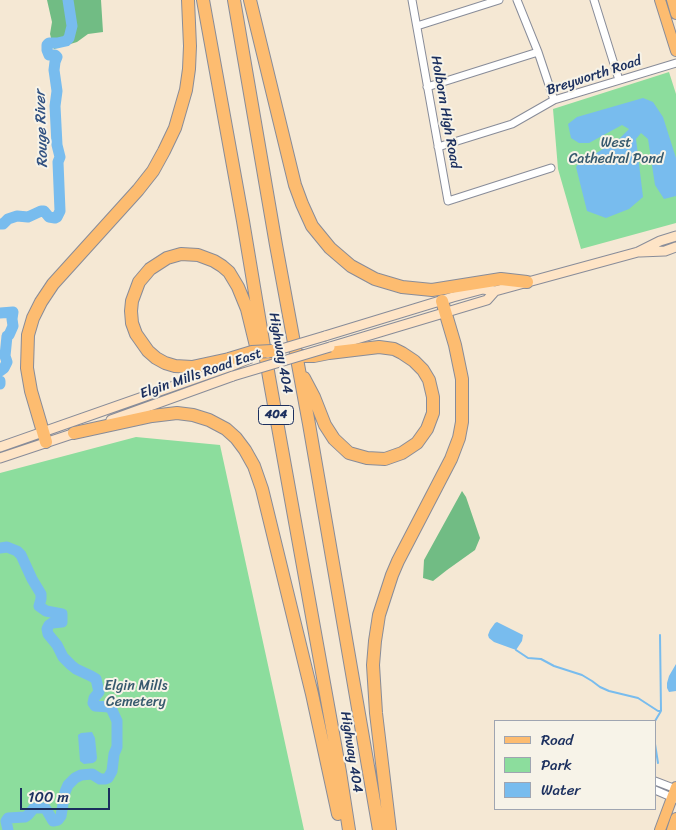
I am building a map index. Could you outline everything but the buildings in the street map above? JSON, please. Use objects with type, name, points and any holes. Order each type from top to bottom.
[{"type":"highway","points":[[44,437],[31,391],[27,368],[28,335],[33,318],[40,302],[54,284],[138,190],[164,151],[175,128],[186,90],[190,46],[188,0]]},
{"type":"highway","name":"Highway 404","points":[[203,0],[340,772],[348,830]]},
{"type":"highway","name":"Highway 404","points":[[234,0],[379,830]]},
{"type":"highway","points":[[250,0],[295,185],[312,226],[330,248],[351,266],[375,279],[402,287],[432,290],[501,279],[527,282]]},
{"type":"highway","points":[[269,377],[260,365],[247,309],[238,287],[229,272],[222,266],[198,255],[181,254],[167,258],[150,269],[139,282],[132,301],[132,323],[136,334],[148,351],[165,363],[175,366],[192,367],[230,362],[252,352],[272,351]]},
{"type":"highway","points":[[390,830],[376,713],[373,665],[375,641],[379,615],[392,575],[405,546],[451,459],[459,438],[462,422],[462,379],[444,307]]},
{"type":"highway","points":[[296,356],[314,356],[329,350],[379,347],[394,349],[402,353],[423,370],[429,380],[433,397],[433,413],[427,429],[417,443],[402,453],[385,459],[367,458],[350,452],[334,438],[325,425],[314,397],[299,370]]},
{"type":"highway","points":[[74,433],[152,416],[177,413],[209,420],[226,429],[246,450],[254,466],[264,499],[312,694],[342,830]]},
{"type":"main road","points":[[660,0],[676,51]]},
{"type":"main road","points":[[672,0],[676,14]]},
{"type":"main road","name":"Elgin Mills Road East","points":[[272,351],[444,307],[487,300],[495,291],[638,252],[660,241],[676,236]]},
{"type":"main road","name":"Elgin Mills Road East","points":[[638,252],[664,251],[676,248]]},
{"type":"main road","name":"Elgin Mills Road East","points":[[329,350],[444,307]]},
{"type":"main road","name":"Elgin Mills Road East","points":[[0,447],[44,437],[74,433],[233,376],[296,356]]},
{"type":"main road","name":"Elgin Mills Road East","points":[[0,458],[44,437],[230,362]]},
{"type":"main road","points":[[660,830],[675,792]]},
{"type":"main road","points":[[672,830],[676,818]]},
{"type":"street","name":"Holborn High Road","points":[[412,0],[448,201],[551,168]]},
{"type":"street","points":[[417,26],[499,0]]},
{"type":"street","points":[[517,0],[538,52],[554,100]]},
{"type":"street","points":[[594,0],[619,80]]},
{"type":"street","points":[[427,87],[538,52]]},
{"type":"street","name":"Breyworth Road","points":[[438,148],[512,124],[554,100],[676,63]]},
{"type":"street","points":[[656,782],[675,792]]},
{"type":"street","points":[[656,790],[675,792]]},
{"type":"green space","points":[[47,0],[101,0],[103,32],[88,34],[77,42],[54,49],[50,34],[52,22]]},
{"type":"green space","name":"West Cathedral Pond","points":[[669,72],[676,94],[676,223],[581,249],[558,169],[553,109]]},
{"type":"green space","name":"Elgin Mills Cemetery","points":[[136,437],[220,445],[304,830],[0,830],[0,473]]},
{"type":"green space","points":[[462,491],[466,497],[480,538],[475,550],[433,581],[423,578],[424,560]]},
{"type":"water","points":[[643,98],[653,102],[663,117],[676,158],[676,196],[664,199],[655,185],[648,139],[641,133],[636,139],[643,197],[629,209],[606,218],[587,211],[576,167],[618,140],[629,129],[622,125],[589,143],[579,143],[571,138],[568,124],[577,117]]},
{"type":"water","points":[[497,622],[523,635],[522,641],[516,650],[494,642],[489,638],[490,630]]},
{"type":"water","points":[[676,664],[676,691],[669,692],[667,683]]},
{"type":"water","points":[[92,732],[95,738],[97,758],[93,763],[84,764],[80,761],[78,735]]},
{"type":"waterway","name":"Rouge River","points":[[0,224],[17,216],[28,217],[41,211],[44,211],[49,217],[55,218],[60,211],[58,162],[60,157],[57,145],[55,106],[57,91],[54,70],[57,57],[49,55],[47,45],[49,43],[66,41],[69,38],[72,26],[68,0]]},
{"type":"waterway","name":"Rouge River","points":[[0,313],[13,312],[13,326],[7,336],[5,356],[7,362],[0,371]]},
{"type":"waterway","name":"Rouge River","points":[[0,548],[7,547],[21,555],[41,594],[39,606],[46,611],[62,614],[62,622],[49,625],[47,629],[48,634],[57,645],[63,657],[71,665],[96,679],[99,692],[94,698],[93,703],[95,706],[109,707],[117,721],[117,747],[114,754],[112,771],[108,778],[100,779],[92,774],[81,775],[75,778],[68,785],[65,792],[61,816],[58,820],[53,821],[46,809],[34,808],[25,817],[8,818],[6,821],[8,830]]},
{"type":"waterway","points":[[656,720],[661,711],[660,635]]},
{"type":"waterway","points":[[516,650],[528,658],[541,659],[554,666],[582,675],[609,691],[638,698],[661,711]]},
{"type":"waterway","points":[[656,750],[658,763]]}]
